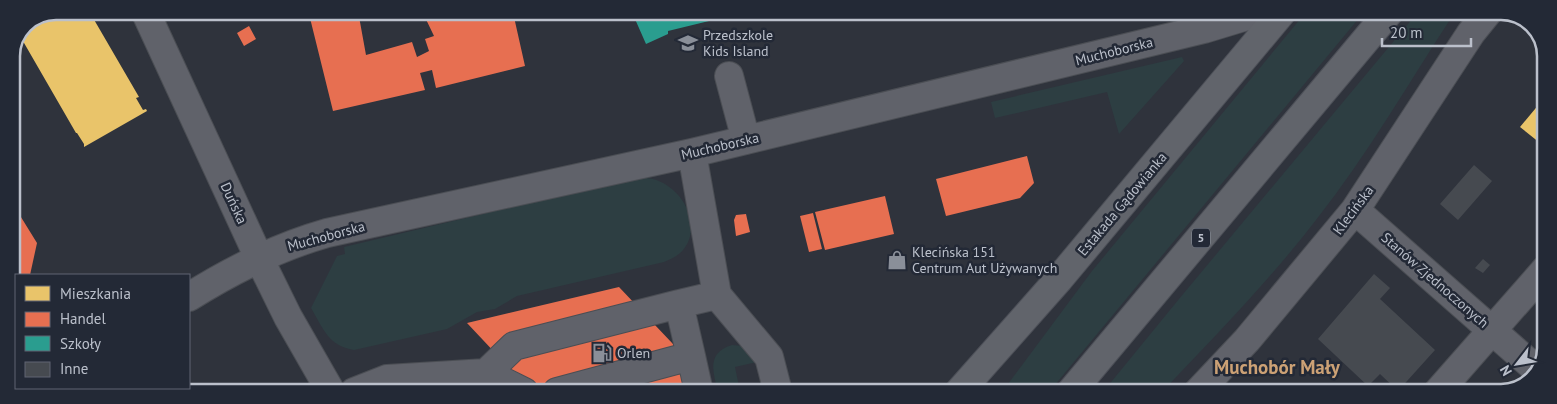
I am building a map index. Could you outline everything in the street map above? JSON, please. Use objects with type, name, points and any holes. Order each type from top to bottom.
[{"type":"main road","name":"Estakada Gądowianka","points":[[966,384],[1059,279],[1275,20]]},
{"type":"main road","name":"5","points":[[1078,384],[1382,20]]},
{"type":"street","name":"Duńska","points":[[149,20],[259,258],[288,316],[326,384]]},
{"type":"street","name":"Muchoborska","points":[[190,296],[259,258],[289,244],[337,231],[692,153],[1234,20]]},
{"type":"street","name":"Klecińska","points":[[1205,384],[1247,340],[1355,210],[1471,33],[1482,20]]},
{"type":"street","points":[[729,76],[746,140]]},
{"type":"street","points":[[692,153],[718,295],[769,357],[776,384]]},
{"type":"street","name":"Stanów Zjednoczonych","points":[[1355,210],[1532,366]]},
{"type":"street","points":[[1445,384],[1537,279]]},
{"type":"street","points":[[486,373],[514,346],[718,295]]},
{"type":"street","points":[[679,304],[696,384]]},
{"type":"street","points":[[587,384],[691,356]]},
{"type":"street","points":[[374,384],[386,379],[486,373],[508,384]]},
{"type":"shaded area","points":[[1299,20],[1357,20],[1056,384],[1008,384],[1092,271]]},
{"type":"shaded area","points":[[1411,20],[1450,20],[1388,118],[1335,195],[1298,243],[1241,308],[1169,384],[1110,384]]},
{"type":"shaded area","points":[[1182,57],[1184,61],[1119,134],[1107,92],[995,118],[991,102]]},
{"type":"shaded area","points":[[638,177],[650,178],[670,187],[684,202],[691,221],[691,231],[683,250],[664,262],[517,296],[495,309],[477,312],[447,329],[354,350],[338,345],[332,340],[311,308],[337,256],[345,254],[344,247]]},
{"type":"shaded area","points":[[732,345],[743,346],[757,362],[735,367],[739,384],[716,384],[713,364],[718,353]]},
{"type":"building: Mieszkania","points":[[94,20],[139,97],[136,98],[143,110],[146,109],[147,111],[84,147],[23,42],[36,26],[49,21]]},
{"type":"building: Mieszkania","points":[[1537,107],[1537,141],[1520,127]]},
{"type":"building: Handel","points":[[310,20],[360,20],[366,55],[412,42],[417,57],[429,51],[425,39],[434,36],[426,20],[515,20],[525,66],[436,88],[432,70],[420,73],[425,90],[333,111]]},
{"type":"building: Handel","points":[[249,26],[256,39],[244,46],[237,33]]},
{"type":"building: Handel","points":[[1027,156],[1034,183],[1020,198],[946,216],[936,179]]},
{"type":"building: Handel","points":[[885,196],[894,234],[825,250],[815,212]]},
{"type":"building: Handel","points":[[813,213],[822,249],[809,252],[800,216]]},
{"type":"building: Handel","points":[[746,214],[750,232],[736,236],[734,220],[736,215]]},
{"type":"building: Handel","points":[[20,215],[37,243],[30,274],[20,274]]},
{"type":"building: Handel","points":[[619,287],[708,381],[695,384],[524,384],[467,323]]},
{"type":"building: Szkoły","points":[[635,20],[713,20],[668,31],[668,34],[646,44]]},
{"type":"building: Inne","points":[[1474,165],[1492,181],[1458,220],[1440,204]]},
{"type":"building: Inne","points":[[1483,259],[1490,265],[1483,273],[1475,268]]},
{"type":"building: Inne","points":[[1374,274],[1390,288],[1380,299],[1435,350],[1404,384],[1391,384],[1380,374],[1370,384],[1366,384],[1318,339]]},
{"type":"place","name":"Przedszkole Kids Island","points":[[688,43]]},
{"type":"place","name":"Klecińska 151 Centrum Aut Używanych","points":[[897,260]]},
{"type":"place","name":"Orlen","points":[[602,353]]},
{"type":"district","name":"Muchobór Mały","points":[[1277,367]]}]
